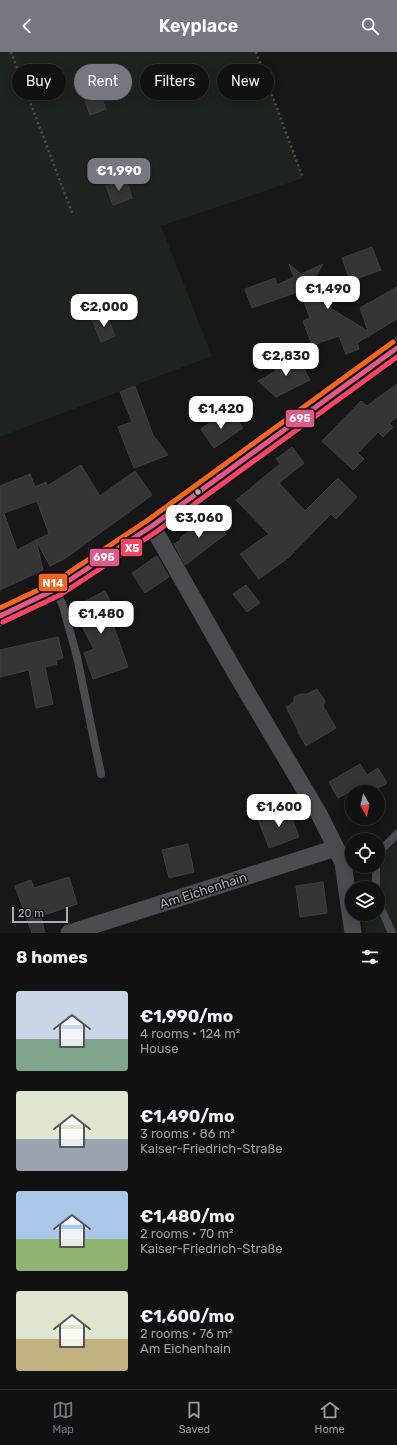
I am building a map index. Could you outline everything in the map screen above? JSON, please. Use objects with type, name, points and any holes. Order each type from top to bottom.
[{"type":"street","points":[[0,616],[56,589],[152,526],[397,348]]},
{"type":"street","points":[[152,526],[235,672],[319,814],[336,848],[343,863],[353,933]]},
{"type":"street","name":"Am Eichenhain","points":[[70,933],[336,848]]},
{"type":"lane","points":[[56,589],[63,606],[76,657],[101,774]]},
{"type":"lane","points":[[385,846],[397,834]]},
{"type":"lane","points":[[385,918],[392,933]]},
{"type":"path","points":[[11,52],[73,215]]},
{"type":"path","points":[[256,52],[303,178]]},
{"type":"shaded area","points":[[0,52],[256,52],[260,64],[217,64],[217,100],[274,100],[303,178],[161,226],[212,356],[0,437]]},
{"type":"shaded area","points":[[397,834],[397,933],[366,933],[364,921],[385,921],[385,881],[378,881],[378,873],[385,873],[385,846]]},
{"type":"building","points":[[85,100],[102,100],[106,109],[90,115]]},
{"type":"building","points":[[126,179],[132,198],[113,205],[106,186]]},
{"type":"building","points":[[372,247],[381,270],[350,281],[342,258]]},
{"type":"building","points":[[289,264],[301,274],[323,264],[312,283],[322,291],[310,296],[368,331],[360,308],[397,287],[397,319],[357,343],[359,349],[346,354],[339,336],[312,345],[303,321],[310,318],[300,291],[252,308],[245,289],[275,278],[277,285],[294,277]]},
{"type":"building","points":[[106,313],[115,336],[101,342],[92,319]]},
{"type":"building","points":[[296,354],[310,380],[276,397],[258,381],[276,371],[273,366]]},
{"type":"building","points":[[397,384],[397,417],[389,423],[393,427],[383,437],[378,432],[358,453],[364,459],[353,470],[322,441],[361,401],[367,406]]},
{"type":"building","points":[[135,386],[153,435],[168,455],[134,468],[118,427],[132,422],[120,392]]},
{"type":"building","points":[[221,415],[225,421],[234,415],[243,428],[214,448],[201,429]]},
{"type":"building","points":[[292,447],[304,463],[279,483],[305,511],[338,478],[357,497],[336,519],[331,514],[288,558],[259,579],[240,554],[269,534],[236,500],[280,464],[276,459]]},
{"type":"building","points":[[81,465],[100,496],[135,471],[152,495],[66,558],[50,566],[36,540],[43,570],[0,590],[0,486],[30,474],[35,487],[46,482],[47,486]],"holes":[[[37,501],[49,534],[17,550],[4,513]]]},
{"type":"building","points":[[212,514],[226,534],[185,565],[174,544]]},
{"type":"building","points":[[157,556],[169,577],[145,593],[132,573]]},
{"type":"building","points":[[246,585],[260,603],[247,612],[233,594]]},
{"type":"building","points":[[105,591],[120,621],[113,624],[128,667],[93,679],[84,653],[94,649],[72,608]]},
{"type":"building","points":[[58,637],[63,658],[56,660],[57,664],[45,667],[53,704],[36,708],[29,670],[0,677],[0,650]]},
{"type":"building","points":[[317,689],[325,701],[323,706],[336,728],[306,746],[286,707],[294,702],[294,697],[301,694],[307,694]]},
{"type":"building","points":[[360,764],[367,775],[378,768],[387,783],[383,785],[345,785],[345,794],[338,798],[329,782]]},
{"type":"building","points":[[288,807],[299,837],[269,848],[258,819]]},
{"type":"building","points":[[188,844],[194,872],[169,878],[162,850]]},
{"type":"building","points":[[69,877],[77,904],[41,916],[45,933],[32,933],[15,886],[31,880],[34,888]]},
{"type":"building","points":[[323,882],[327,913],[300,917],[296,886]]},
{"type":"transit line","name":"N14","points":[[0,608],[53,583],[148,520],[393,342]]},
{"type":"transit line","name":"695","points":[[0,616],[56,589],[152,526],[397,348]]},
{"type":"transit line","name":"X5","points":[[3,622],[60,595],[156,532],[397,357]]}]
